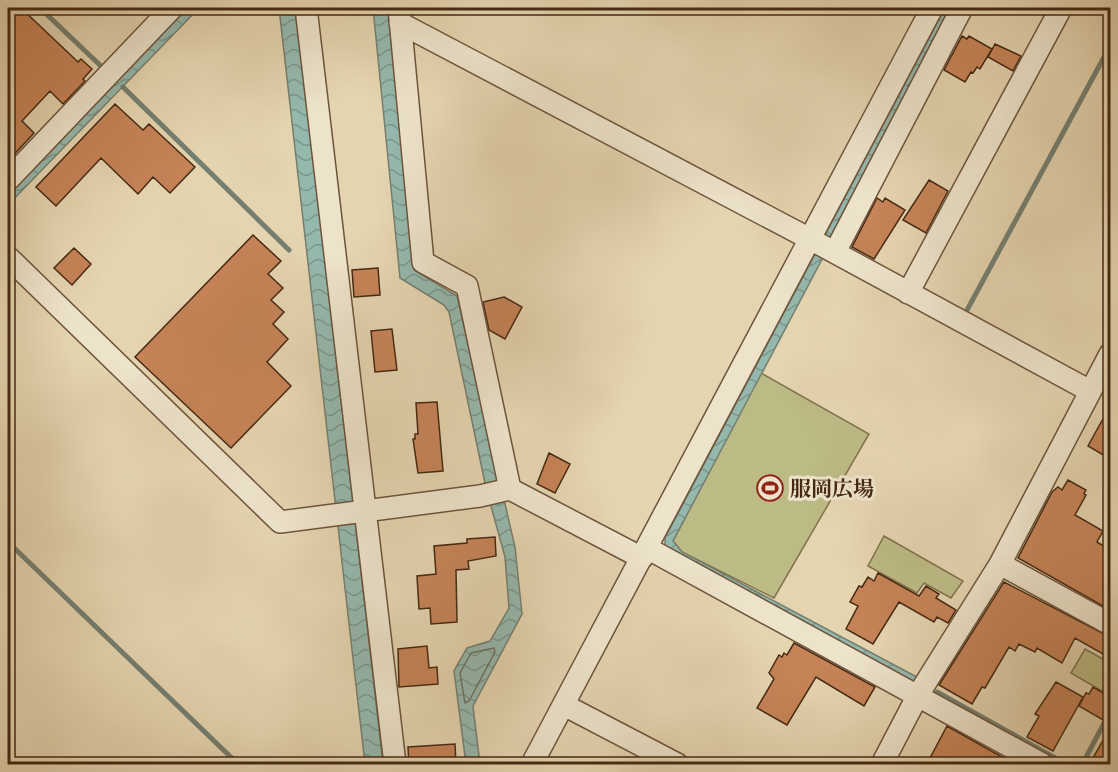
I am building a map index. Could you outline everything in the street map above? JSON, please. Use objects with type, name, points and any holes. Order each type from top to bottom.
[{"type":"street","points":[[8,180],[172,8]]},
{"type":"street","points":[[306,8],[361,513],[395,765]]},
{"type":"street","points":[[532,765],[932,8]]},
{"type":"street","points":[[835,252],[962,8]]},
{"type":"street","points":[[908,292],[1061,8]]},
{"type":"street","points":[[399,15],[423,262],[467,286],[501,491]]},
{"type":"street","points":[[399,15],[1090,392]]},
{"type":"street","points":[[8,257],[280,522],[361,513],[501,491],[644,553],[918,695],[1042,765]]},
{"type":"street","points":[[882,765],[918,695],[1000,564],[1110,354]]},
{"type":"street","points":[[1000,564],[1110,624]]},
{"type":"street","points":[[564,705],[677,765]]},
{"type":"shaded area","name":"服岡広場","points":[[761,373],[869,434],[774,598],[682,552],[673,541]]},
{"type":"shaded area","points":[[884,536],[963,581],[951,598],[924,583],[917,593],[868,566]]},
{"type":"shaded area","points":[[1085,649],[1110,663],[1110,688],[1107,694],[1071,673]]},
{"type":"water","points":[[187,8],[199,8],[8,205],[8,195]]},
{"type":"water","points":[[279,8],[296,8],[383,764],[365,764]]},
{"type":"water","points":[[373,8],[388,8],[414,270],[457,296],[515,547],[522,614],[473,706],[480,764],[466,764],[454,671],[467,648],[490,641],[509,608],[505,557],[486,488],[449,312],[444,305],[400,278]]},
{"type":"water","points":[[945,8],[955,8],[673,541],[682,552],[917,677],[914,682],[665,549],[665,538]]},
{"type":"building","points":[[8,8],[21,8],[78,62],[81,59],[92,69],[83,79],[85,81],[63,104],[50,91],[22,121],[34,133],[8,161]]},
{"type":"building","points":[[962,36],[967,39],[969,36],[992,49],[980,69],[977,67],[973,73],[971,72],[965,82],[944,70]]},
{"type":"building","points":[[995,44],[1021,56],[1013,71],[988,57]]},
{"type":"building","points":[[115,104],[143,130],[149,124],[195,167],[170,193],[153,177],[138,194],[101,158],[56,206],[36,187]]},
{"type":"building","points":[[929,180],[948,191],[926,233],[903,220]]},
{"type":"building","points":[[877,198],[883,202],[885,198],[905,210],[874,259],[852,247]]},
{"type":"building","points":[[253,235],[281,261],[268,274],[283,288],[271,300],[284,312],[273,324],[288,339],[267,362],[291,386],[231,448],[135,357]]},
{"type":"building","points":[[74,248],[91,264],[72,285],[54,268]]},
{"type":"building","points":[[378,268],[380,295],[354,297],[352,270]]},
{"type":"building","points":[[504,297],[522,307],[505,339],[489,330],[483,302]]},
{"type":"building","points":[[392,329],[397,370],[375,372],[371,331]]},
{"type":"building","points":[[437,402],[443,471],[418,473],[413,439],[415,439],[415,434],[418,434],[416,403]]},
{"type":"building","points":[[1110,406],[1110,459],[1088,446]]},
{"type":"building","points":[[549,453],[570,464],[555,493],[537,484]]},
{"type":"building","points":[[1068,480],[1086,490],[1084,494],[1086,495],[1075,515],[1103,531],[1097,542],[1110,550],[1110,610],[1018,558],[1052,492],[1058,487],[1062,490]]},
{"type":"building","points":[[495,537],[496,556],[468,561],[469,569],[456,570],[457,622],[431,624],[430,608],[419,609],[417,576],[436,574],[434,546],[467,543],[467,539]]},
{"type":"building","points":[[878,573],[919,596],[926,586],[939,594],[936,598],[956,610],[948,623],[937,617],[934,622],[899,602],[873,644],[846,629],[858,606],[850,602],[859,586],[862,587],[868,577],[874,581]]},
{"type":"building","points":[[1004,582],[1110,637],[1110,658],[1075,638],[1062,663],[1037,648],[1035,652],[1019,644],[1015,651],[1009,647],[985,688],[982,687],[972,704],[939,685]]},
{"type":"building","points":[[794,643],[875,687],[864,706],[816,677],[787,725],[757,708],[774,679],[769,673],[779,655],[782,657],[784,653],[787,655]]},
{"type":"building","points":[[427,646],[429,668],[437,667],[438,684],[399,687],[398,649]]},
{"type":"building","points":[[1056,682],[1083,697],[1053,751],[1027,737],[1039,716],[1035,714]]},
{"type":"building","points":[[1093,687],[1110,697],[1110,724],[1079,706],[1086,693],[1089,694]]},
{"type":"building","points":[[947,726],[1016,765],[937,765],[929,760]]},
{"type":"building","points":[[1110,728],[1110,765],[1089,765]]},
{"type":"building","points":[[455,744],[456,765],[409,765],[408,747]]},
{"type":"waterway","points":[[40,8],[102,67]]},
{"type":"waterway","points":[[966,312],[1110,46]]},
{"type":"waterway","points":[[123,87],[289,250]]},
{"type":"waterway","points":[[8,542],[238,764]]},
{"type":"waterway","points":[[937,692],[1066,764]]},
{"type":"waterway","points":[[1083,763],[1110,712]]},
{"type":"place","name":"服岡広場","points":[[770,488]]}]
